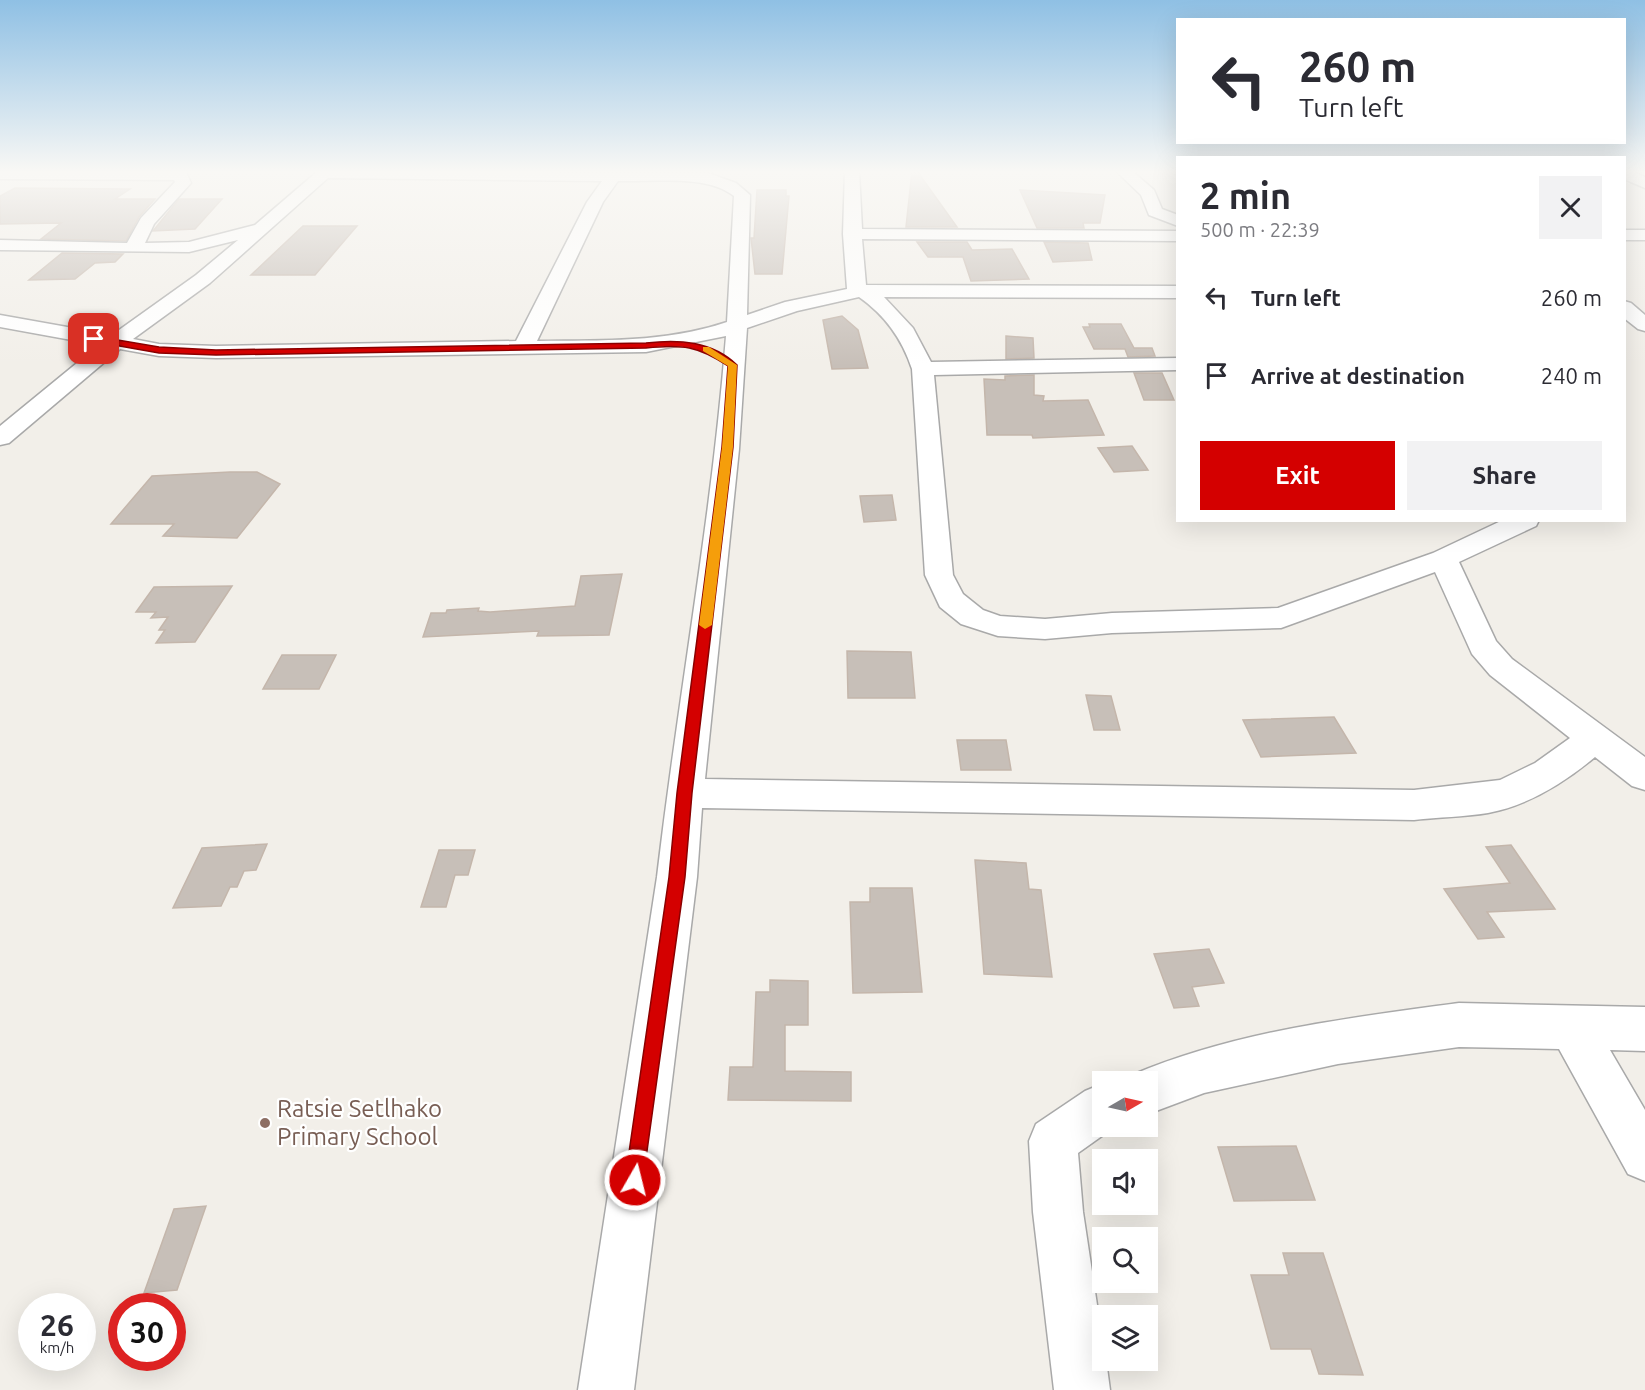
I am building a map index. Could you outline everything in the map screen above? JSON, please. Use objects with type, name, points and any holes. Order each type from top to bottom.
[{"type":"street","points":[[133,248],[140,236]]},
{"type":"street","points":[[189,247],[232,236]]},
{"type":"street","points":[[0,438],[116,342],[203,279],[251,236]]},
{"type":"street","points":[[525,348],[529,332],[577,236]]},
{"type":"street","points":[[606,1390],[677,877],[684,793],[728,447],[740,236]]},
{"type":"street","points":[[852,236],[855,287],[863,291],[904,327],[915,344],[923,369],[939,575],[951,600],[972,617],[998,626],[1045,629],[1112,623],[1281,618],[1443,559],[1522,522]]},
{"type":"street","points":[[1156,236],[1176,236]]},
{"type":"street","points":[[0,245],[204,247],[229,256]]},
{"type":"street","points":[[0,321],[159,350],[216,352],[646,346],[708,335],[792,306],[863,291],[1176,292]]},
{"type":"street","points":[[1628,297],[1645,325]]},
{"type":"street","points":[[678,342],[709,350],[733,365]]},
{"type":"street","points":[[923,369],[1176,364]]},
{"type":"street","points":[[1443,559],[1483,646],[1501,667],[1592,739],[1645,776]]},
{"type":"street","points":[[684,793],[1414,805],[1497,796],[1535,779],[1577,752],[1592,739]]},
{"type":"street","points":[[1158,1087],[1204,1070],[1338,1042],[1459,1025],[1645,1029]]},
{"type":"street","points":[[1572,1028],[1645,1157]]},
{"type":"street","points":[[1082,1390],[1060,1234],[1053,1141],[1092,1115]]},
{"type":"building","points":[[45,236],[129,236],[126,241],[41,239]]},
{"type":"building","points":[[293,236],[349,236],[315,275],[251,275]]},
{"type":"building","points":[[754,236],[785,236],[782,274],[755,274],[751,238]]},
{"type":"building","points":[[917,242],[967,242],[972,250],[1012,249],[1029,279],[971,281],[963,257],[928,257]]},
{"type":"building","points":[[1044,242],[1088,243],[1092,260],[1053,262]]},
{"type":"building","points":[[62,253],[123,254],[115,262],[95,263],[75,279],[29,280]]},
{"type":"building","points":[[842,316],[858,330],[868,368],[832,369],[823,320]]},
{"type":"building","points":[[1089,324],[1121,324],[1134,348],[1152,348],[1155,356],[1128,357],[1125,349],[1094,349],[1083,327],[1090,327]]},
{"type":"building","points":[[1006,336],[1033,338],[1034,358],[1006,359]]},
{"type":"building","points":[[1134,373],[1162,373],[1174,400],[1144,400]]},
{"type":"building","points":[[1034,375],[1034,395],[1044,396],[1043,401],[1088,400],[1104,435],[1033,438],[1032,435],[987,435],[984,379],[1005,380],[1005,376]]},
{"type":"building","points":[[1132,446],[1148,470],[1114,472],[1098,448]]},
{"type":"building","points":[[257,472],[280,484],[237,538],[163,536],[174,524],[111,524],[152,476]]},
{"type":"building","points":[[892,495],[896,520],[864,522],[860,496]]},
{"type":"building","points":[[622,574],[609,635],[537,636],[539,631],[423,637],[431,613],[479,608],[478,611],[490,612],[575,606],[581,576]]},
{"type":"building","points":[[232,586],[195,642],[156,643],[165,630],[159,630],[168,617],[151,618],[156,612],[136,612],[154,587]]},
{"type":"building","points":[[847,651],[911,652],[915,698],[848,698]]},
{"type":"building","points":[[282,655],[336,655],[319,689],[263,689]]},
{"type":"building","points":[[1086,695],[1111,696],[1120,730],[1094,730]]},
{"type":"building","points":[[1334,717],[1356,753],[1261,757],[1243,720]]},
{"type":"building","points":[[957,740],[1006,740],[1011,770],[961,770]]},
{"type":"building","points":[[267,844],[256,870],[244,871],[237,887],[230,887],[221,906],[173,908],[202,848]]},
{"type":"building","points":[[1511,845],[1555,909],[1487,912],[1504,937],[1478,939],[1444,889],[1510,883],[1486,847]]},
{"type":"building","points":[[439,850],[475,850],[468,875],[455,875],[446,907],[421,907]]},
{"type":"building","points":[[975,860],[1026,863],[1029,889],[1041,890],[1052,977],[984,974]]},
{"type":"building","points":[[870,888],[912,888],[922,992],[853,993],[850,902],[870,902]]},
{"type":"building","points":[[1209,949],[1224,983],[1192,987],[1199,1006],[1174,1008],[1154,954]]},
{"type":"building","points":[[770,980],[808,981],[808,1025],[785,1025],[785,1071],[851,1072],[851,1101],[728,1100],[730,1067],[753,1067],[756,992],[770,992]]},
{"type":"building","points":[[1296,1146],[1315,1200],[1234,1201],[1218,1147]]},
{"type":"building","points":[[206,1206],[177,1290],[144,1293],[174,1209]]},
{"type":"building","points":[[1283,1253],[1323,1253],[1363,1375],[1319,1374],[1311,1349],[1271,1349],[1251,1275],[1289,1275]]},
{"type":"slow traffic","points":[[705,625],[728,447],[733,365],[706,349]]},
{"type":"place","name":"Ratsie Setlhako Primary School","points":[[265,1123]]},
{"type":"route","points":[[94,339],[159,350],[216,352],[646,346],[678,342],[709,350],[733,365],[728,447],[684,793],[677,877],[635,1180]]}]
